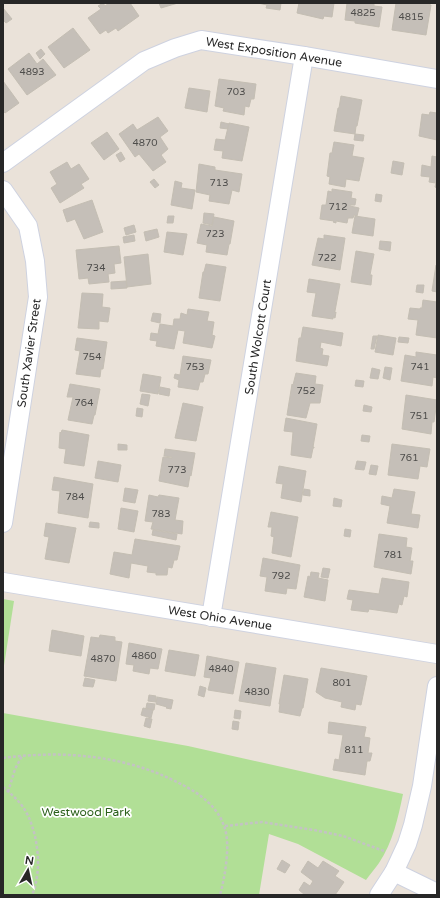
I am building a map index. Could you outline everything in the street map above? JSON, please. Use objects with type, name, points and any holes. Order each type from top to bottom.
[{"type":"street","name":"West Exposition Avenue","points":[[3,163],[144,61],[175,48],[201,40],[437,79]]},
{"type":"street","name":"South Wolcott Court","points":[[211,617],[304,56]]},
{"type":"street","name":"South Xavier Street","points":[[3,190],[28,226],[35,262],[38,297],[3,523]]},
{"type":"street","name":"West Ohio Avenue","points":[[3,582],[437,654]]},
{"type":"street","points":[[379,895],[394,872],[429,789],[437,686]]},
{"type":"street","points":[[394,872],[437,893]]},
{"type":"path","points":[[3,758],[23,755],[52,754],[86,756],[113,760],[155,772],[191,789],[206,800],[218,814],[225,826],[227,848],[226,862],[224,880],[220,895]]},
{"type":"path","points":[[8,792],[15,769],[23,755]]},
{"type":"path","points":[[3,787],[23,808],[30,822],[35,838],[38,854],[38,874],[32,895]]},
{"type":"path","points":[[225,826],[262,822],[314,830],[343,836],[385,851]]},
{"type":"green space","points":[[3,599],[14,601],[3,672]]},
{"type":"green space","name":"Westwood Park","points":[[3,713],[188,746],[403,794],[397,821],[384,855],[366,880],[298,844],[269,834],[259,895],[3,895]]},
{"type":"building","points":[[103,3],[105,6],[109,3],[130,3],[139,16],[118,31],[116,28],[108,33],[106,30],[100,34],[88,18],[101,9],[98,6]]},
{"type":"building","points":[[159,3],[178,3],[161,8]]},
{"type":"building","points":[[258,3],[281,3],[280,10],[266,8],[267,5]]},
{"type":"building","points":[[299,3],[334,3],[332,17],[324,16],[323,19],[297,13]]},
{"type":"building","points":[[347,3],[369,3],[374,4],[374,6],[382,7],[379,27],[345,20]]},
{"type":"building","points":[[396,3],[428,3],[431,5],[426,35],[392,30]]},
{"type":"building","points":[[3,8],[12,19],[6,23],[3,20]]},
{"type":"building","points":[[73,28],[90,50],[64,68],[48,47]]},
{"type":"building","points":[[41,49],[45,54],[40,59],[36,53]]},
{"type":"building","points":[[29,53],[37,64],[43,59],[56,75],[27,95],[8,69]]},
{"type":"building","points":[[219,79],[256,84],[254,99],[251,99],[249,107],[245,106],[244,115],[223,111],[224,108],[215,106]]},
{"type":"building","points":[[3,81],[19,103],[5,113],[3,111]]},
{"type":"building","points":[[189,88],[210,91],[207,112],[185,108]]},
{"type":"building","points":[[341,96],[362,100],[355,134],[334,131]]},
{"type":"building","points":[[430,112],[437,113],[437,140],[419,136],[422,114],[429,115]]},
{"type":"building","points":[[158,117],[168,131],[160,137],[168,149],[161,155],[166,162],[153,171],[139,154],[135,157],[119,134],[133,124],[137,130]]},
{"type":"building","points":[[221,122],[229,124],[228,129],[220,128]]},
{"type":"building","points":[[229,123],[249,127],[242,161],[222,158],[223,151],[214,150],[216,139],[225,140]]},
{"type":"building","points":[[107,132],[119,149],[104,160],[91,143]]},
{"type":"building","points":[[355,134],[364,135],[363,141],[354,140]]},
{"type":"building","points":[[334,142],[354,145],[352,156],[364,158],[359,181],[346,179],[345,187],[329,184],[330,177],[327,176],[330,153],[332,153]]},
{"type":"building","points":[[121,152],[125,159],[120,162],[116,155]]},
{"type":"building","points":[[432,156],[437,157],[437,188],[435,187],[436,183],[429,182],[430,177],[421,176],[422,165],[431,167]]},
{"type":"building","points":[[393,161],[404,163],[402,175],[391,173]]},
{"type":"building","points":[[67,162],[71,169],[79,164],[89,179],[81,184],[84,188],[60,203],[51,188],[57,184],[50,172]]},
{"type":"building","points":[[199,164],[215,167],[215,170],[242,174],[239,192],[232,190],[229,204],[209,201],[210,195],[196,192]]},
{"type":"building","points":[[154,179],[159,185],[155,188],[150,182]]},
{"type":"building","points":[[175,181],[182,183],[181,188],[195,190],[192,209],[171,205]]},
{"type":"building","points":[[332,189],[352,192],[351,198],[356,199],[355,205],[350,206],[359,208],[357,216],[354,215],[353,218],[348,218],[347,223],[336,221],[336,223],[333,222],[334,221],[320,219],[322,205],[326,205],[328,191],[332,192]]},
{"type":"building","points":[[376,194],[382,195],[381,202],[375,201]]},
{"type":"building","points":[[92,200],[103,232],[84,239],[75,219],[67,222],[63,210]]},
{"type":"building","points":[[204,213],[214,214],[212,225],[203,223]]},
{"type":"building","points":[[168,216],[174,216],[173,223],[167,223]]},
{"type":"building","points":[[355,216],[375,219],[373,236],[352,233]]},
{"type":"building","points":[[214,217],[234,221],[227,255],[206,252],[207,245],[197,243],[201,224],[212,226]]},
{"type":"building","points":[[134,225],[136,232],[126,235],[124,228]]},
{"type":"building","points":[[157,229],[159,237],[146,241],[144,232]]},
{"type":"building","points":[[167,232],[187,234],[183,255],[164,252]]},
{"type":"building","points":[[134,235],[135,241],[124,243],[123,237]]},
{"type":"building","points":[[324,235],[345,238],[340,270],[312,265],[318,238],[324,239]]},
{"type":"building","points":[[380,241],[391,242],[390,251],[379,249]]},
{"type":"building","points":[[119,246],[121,263],[114,264],[115,273],[108,274],[109,282],[89,284],[88,278],[79,279],[76,250]]},
{"type":"building","points":[[356,251],[374,254],[370,275],[372,275],[371,285],[351,282]]},
{"type":"building","points":[[148,254],[151,284],[127,287],[124,257]]},
{"type":"building","points":[[206,264],[226,267],[220,301],[199,298],[203,272]]},
{"type":"building","points":[[437,265],[437,292],[432,291]]},
{"type":"building","points":[[309,279],[340,284],[334,312],[336,312],[335,318],[312,316],[316,293],[307,292]]},
{"type":"building","points":[[126,281],[127,288],[111,289],[111,282]]},
{"type":"building","points":[[417,285],[424,285],[423,293],[416,292]]},
{"type":"building","points":[[82,293],[103,294],[102,307],[110,308],[108,322],[99,321],[99,329],[78,328]]},
{"type":"building","points":[[423,300],[437,302],[437,338],[416,335],[418,320],[408,319],[410,308],[422,308]]},
{"type":"building","points":[[188,309],[209,312],[207,321],[214,322],[212,335],[215,336],[212,348],[183,343],[185,331],[178,330],[174,349],[156,346],[157,341],[150,340],[151,333],[158,334],[160,324],[173,326],[174,319],[180,319],[181,313],[187,315]]},
{"type":"building","points":[[153,313],[161,314],[160,323],[151,321]]},
{"type":"building","points":[[303,327],[343,333],[341,346],[321,342],[320,348],[323,349],[322,355],[329,356],[327,366],[296,361],[299,338],[301,338]]},
{"type":"building","points":[[378,335],[396,338],[393,355],[375,352]]},
{"type":"building","points":[[373,336],[377,336],[374,349],[371,349]]},
{"type":"building","points":[[399,337],[409,338],[408,343],[398,342]]},
{"type":"building","points":[[77,338],[107,342],[103,369],[101,369],[100,377],[76,374],[80,351],[75,350]]},
{"type":"building","points":[[416,352],[437,355],[437,378],[433,377],[432,386],[401,381],[405,355],[416,357]]},
{"type":"building","points":[[183,356],[211,360],[208,374],[205,374],[203,382],[200,382],[198,390],[178,387],[179,380],[174,378],[175,374],[180,375]]},
{"type":"building","points":[[385,367],[392,368],[390,380],[383,378]]},
{"type":"building","points":[[372,368],[380,370],[378,379],[370,378]]},
{"type":"building","points":[[296,373],[316,376],[315,384],[323,385],[320,403],[310,403],[306,418],[287,415],[292,384],[293,385]]},
{"type":"building","points":[[143,374],[161,377],[158,394],[140,391]]},
{"type":"building","points":[[356,380],[364,381],[363,387],[355,386]]},
{"type":"building","points":[[70,384],[100,389],[92,424],[68,420],[73,397],[67,397]]},
{"type":"building","points":[[160,387],[170,389],[169,396],[159,394]]},
{"type":"building","points":[[142,394],[150,395],[148,406],[140,404]]},
{"type":"building","points":[[406,395],[437,400],[431,434],[402,429]]},
{"type":"building","points":[[183,403],[203,407],[196,441],[175,438]]},
{"type":"building","points":[[364,405],[372,407],[371,412],[363,411]]},
{"type":"building","points":[[137,408],[143,409],[142,417],[136,416]]},
{"type":"building","points":[[286,418],[317,424],[314,448],[311,458],[291,455],[293,432],[284,431]]},
{"type":"building","points":[[62,430],[89,435],[84,466],[64,463],[66,449],[59,448],[60,432],[61,433]]},
{"type":"building","points":[[362,435],[370,436],[369,442],[361,441]]},
{"type":"building","points":[[118,444],[127,445],[127,450],[118,450]]},
{"type":"building","points":[[392,444],[430,449],[427,467],[420,466],[418,479],[388,475]]},
{"type":"building","points":[[165,449],[195,453],[188,487],[159,481],[163,457],[172,458],[164,456]]},
{"type":"building","points":[[98,461],[121,465],[118,482],[95,478]]},
{"type":"building","points":[[357,461],[366,462],[364,470],[355,469]]},
{"type":"building","points":[[371,465],[378,466],[376,475],[369,474]]},
{"type":"building","points":[[279,466],[306,471],[301,502],[281,498],[283,484],[276,483]]},
{"type":"building","points":[[54,477],[93,484],[88,518],[58,513],[60,491],[52,490]]},
{"type":"building","points":[[125,488],[138,490],[135,503],[123,501]]},
{"type":"building","points":[[304,489],[310,490],[310,496],[303,495]]},
{"type":"building","points":[[394,489],[415,492],[411,514],[420,515],[418,528],[387,523],[390,506],[381,504],[382,496],[392,498]]},
{"type":"building","points":[[149,495],[179,498],[175,520],[183,521],[182,534],[151,529],[153,522],[145,521]]},
{"type":"building","points":[[334,498],[342,500],[341,507],[333,506]]},
{"type":"building","points":[[121,508],[138,511],[134,532],[118,529]]},
{"type":"building","points":[[271,512],[298,517],[291,557],[272,553],[274,537],[271,536],[272,527],[268,527]]},
{"type":"building","points":[[90,522],[99,523],[99,528],[89,527]]},
{"type":"building","points":[[46,523],[76,528],[69,563],[45,559],[49,537],[44,536]]},
{"type":"building","points":[[345,529],[351,530],[350,537],[344,536]]},
{"type":"building","points":[[153,530],[177,534],[176,540],[152,535]]},
{"type":"building","points":[[379,534],[407,538],[406,547],[412,548],[410,561],[413,561],[411,574],[374,567]]},
{"type":"building","points":[[135,539],[180,546],[177,560],[174,560],[172,568],[168,567],[167,575],[156,575],[156,573],[147,572],[148,566],[131,563],[129,578],[110,574],[114,552],[132,555]]},
{"type":"building","points":[[263,558],[300,565],[296,589],[287,588],[286,594],[265,591],[267,577],[260,576]]},
{"type":"building","points":[[323,568],[330,569],[328,578],[321,577]]},
{"type":"building","points":[[311,572],[319,573],[318,578],[328,580],[325,601],[304,597],[308,576],[310,577]]},
{"type":"building","points":[[382,578],[409,582],[407,597],[404,596],[402,605],[399,604],[397,613],[369,609],[368,612],[351,610],[353,600],[347,599],[349,590],[379,594]]},
{"type":"building","points":[[52,630],[84,636],[81,656],[49,651]]},
{"type":"building","points":[[100,635],[115,637],[115,641],[122,642],[116,681],[84,676],[91,637],[99,638]]},
{"type":"building","points":[[129,643],[162,649],[158,669],[150,668],[149,674],[133,671],[134,665],[126,664]]},
{"type":"building","points":[[169,650],[199,655],[195,676],[165,671]]},
{"type":"building","points":[[207,656],[239,662],[233,694],[208,690],[211,678],[204,677]]},
{"type":"building","points":[[246,663],[276,668],[270,706],[239,701]]},
{"type":"building","points":[[321,668],[367,676],[361,705],[356,704],[355,710],[341,707],[342,702],[325,698],[316,692]]},
{"type":"building","points":[[284,675],[308,679],[303,708],[300,716],[279,712]]},
{"type":"building","points":[[85,678],[95,680],[93,687],[83,686]]},
{"type":"building","points":[[200,686],[206,688],[204,697],[198,695]]},
{"type":"building","points":[[149,695],[156,696],[156,702],[148,701]]},
{"type":"building","points":[[157,697],[173,700],[171,709],[156,704]]},
{"type":"building","points":[[147,703],[155,704],[154,710],[146,708]]},
{"type":"building","points":[[143,708],[153,710],[151,718],[141,715]]},
{"type":"building","points":[[235,710],[241,711],[240,719],[234,718]]},
{"type":"building","points":[[146,718],[152,719],[150,728],[144,726]]},
{"type":"building","points":[[233,721],[239,722],[238,730],[232,729]]},
{"type":"building","points":[[329,722],[366,727],[364,737],[370,738],[368,753],[372,753],[370,761],[367,761],[365,775],[333,770],[335,759],[339,760],[343,735],[328,733]]},
{"type":"building","points":[[282,860],[290,865],[285,873],[277,869]]},
{"type":"building","points":[[308,861],[318,868],[323,861],[339,871],[335,876],[344,882],[335,895],[305,895],[299,890],[304,882],[310,886],[313,881],[301,872]]}]
